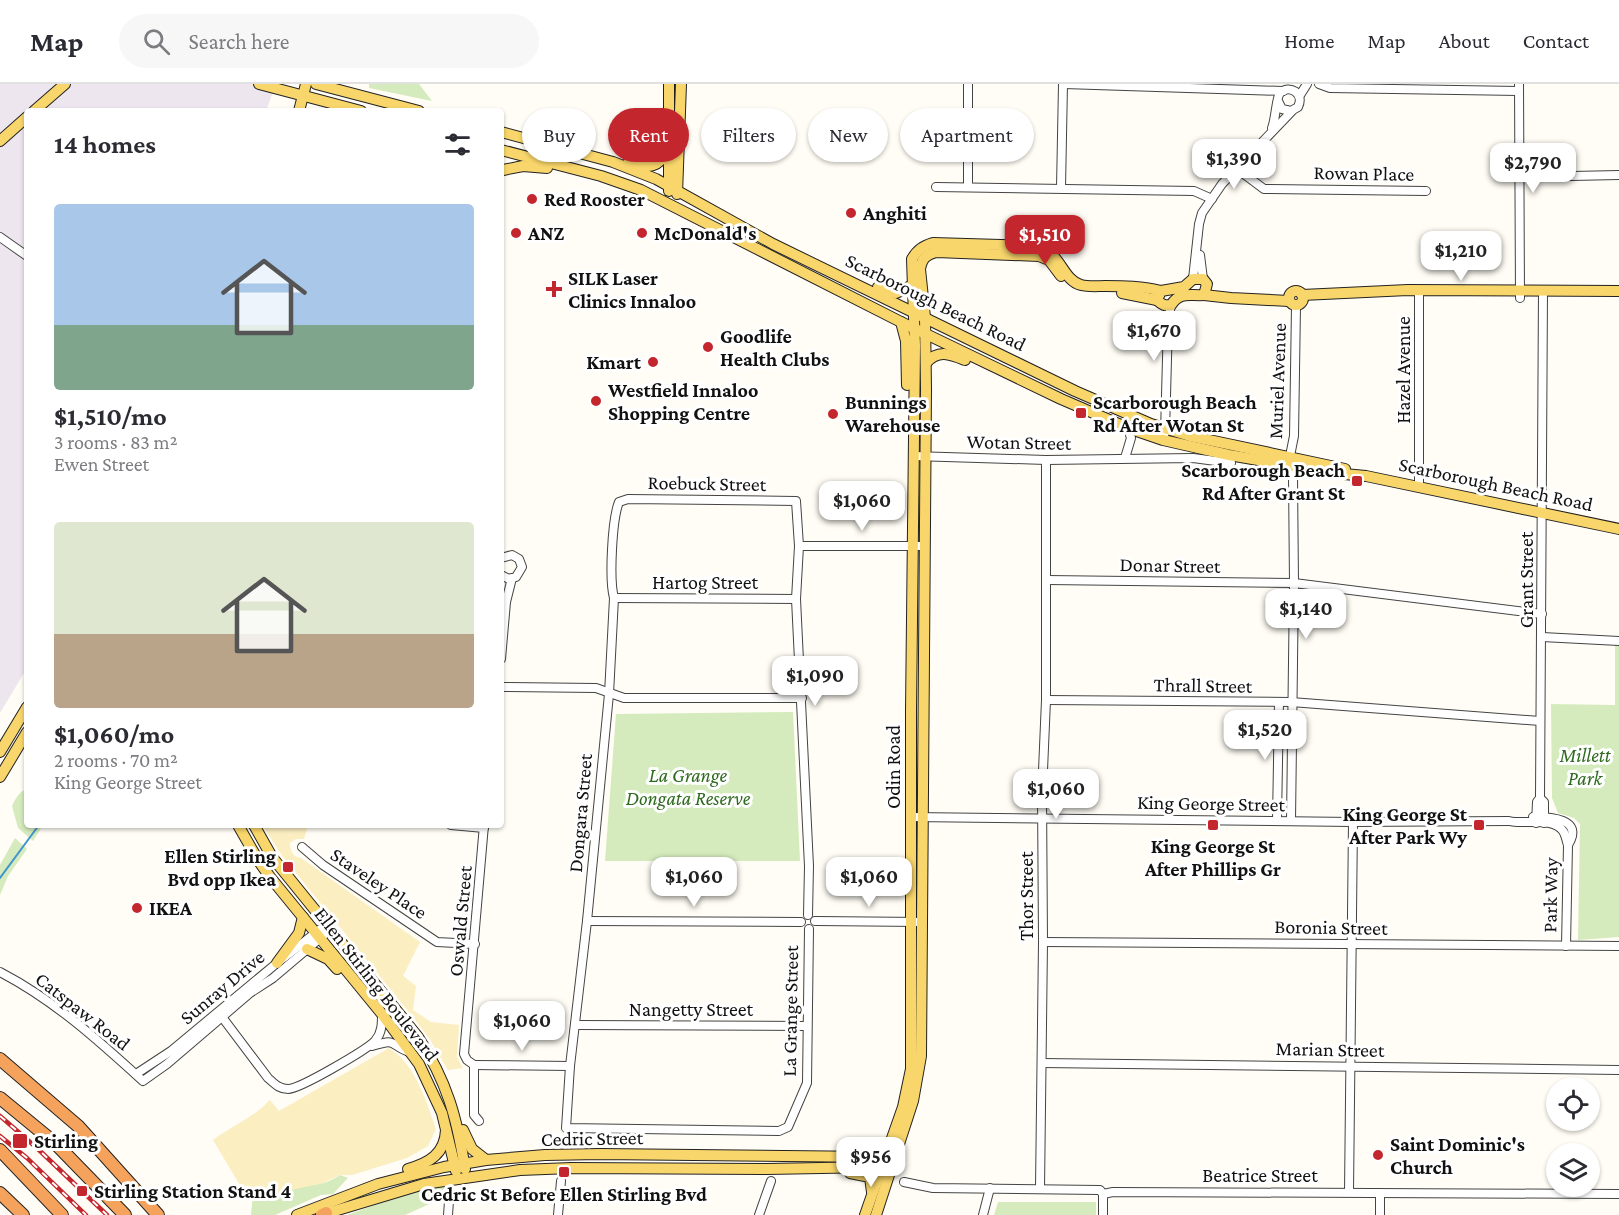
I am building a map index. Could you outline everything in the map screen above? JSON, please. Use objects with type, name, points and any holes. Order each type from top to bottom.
[{"type":"highway","points":[[0,1059],[78,1126],[158,1215]]},
{"type":"highway","points":[[0,1098],[56,1144],[125,1215]]},
{"type":"highway","points":[[0,1150],[62,1215]]},
{"type":"highway","points":[[0,1193],[23,1215]]},
{"type":"main road","points":[[37,108],[65,84]]},
{"type":"main road","points":[[259,84],[350,108]]},
{"type":"main road","points":[[299,108],[306,84]]},
{"type":"main road","points":[[314,108],[318,84],[408,108]]},
{"type":"main road","points":[[669,84],[669,108]]},
{"type":"main road","points":[[672,206],[679,191],[681,84]]},
{"type":"main road","points":[[0,141],[24,120]]},
{"type":"main road","name":"Scarborough Beach Road","points":[[504,135],[608,161]]},
{"type":"main road","points":[[504,169],[519,138]]},
{"type":"main road","name":"Scarborough Beach Road","points":[[504,151],[602,176],[641,190],[901,322],[1128,428],[1336,466],[1366,476],[1619,529]]},
{"type":"main road","points":[[613,162],[654,166],[661,162]]},
{"type":"main road","name":"Scarborough Beach Road","points":[[613,162],[668,185],[746,230],[1165,435]]},
{"type":"main road","points":[[668,162],[668,185],[672,206]]},
{"type":"main road","points":[[504,171],[511,167],[536,166],[583,171]]},
{"type":"main road","name":"Odin Road","points":[[919,546],[913,456],[915,328],[912,259],[915,252],[924,245],[933,243],[952,248]]},
{"type":"main road","points":[[952,248],[1044,248],[1054,255],[1073,281],[1082,285],[1130,286],[1163,300],[1176,298],[1202,284]]},
{"type":"main road","name":"Odin Road","points":[[876,1215],[891,1155],[913,1101],[920,1066],[917,922],[919,546],[926,457],[926,334],[920,269],[925,257],[952,248]]},
{"type":"main road","points":[[830,270],[852,274],[896,293],[913,285]]},
{"type":"main road","points":[[1163,300],[1184,287],[1202,284],[1217,291],[1296,299],[1419,293],[1543,294],[1619,291]]},
{"type":"main road","points":[[1543,294],[1619,297]]},
{"type":"main road","points":[[901,322],[906,340],[908,395],[914,408]]},
{"type":"main road","points":[[926,363],[934,356],[943,353],[950,354],[1030,384]]},
{"type":"main road","points":[[0,751],[24,712]]},
{"type":"main road","points":[[0,777],[24,738]]},
{"type":"main road","name":"Ellen Stirling Boulevard","points":[[240,828],[258,860],[412,1054],[431,1086],[460,1164]]},
{"type":"main road","name":"Ellen Stirling Boulevard","points":[[256,828],[273,857],[418,1037],[431,1057],[450,1099],[459,1132],[462,1178]]},
{"type":"main road","points":[[277,963],[299,933],[303,917]]},
{"type":"main road","points":[[307,949],[328,959],[338,969],[351,976]]},
{"type":"main road","points":[[450,1099],[472,1149],[486,1160]]},
{"type":"main road","points":[[378,1184],[391,1173],[420,1165],[439,1154],[445,1138],[446,1124]]},
{"type":"main road","name":"Cedric Street","points":[[297,1215],[378,1184],[486,1160],[545,1155],[875,1157],[891,1155]]},
{"type":"main road","name":"Odin Road","points":[[866,1215],[871,1199],[887,1168]]},
{"type":"main road","name":"Cedric Street","points":[[323,1214],[424,1184],[520,1170],[887,1168]]},
{"type":"main road","points":[[817,1169],[857,1173],[870,1177],[871,1199]]},
{"type":"street","points":[[968,84],[968,187]]},
{"type":"street","points":[[1061,188],[1064,84],[1290,88],[1300,95]]},
{"type":"street","points":[[1202,284],[1198,249],[1202,213],[1236,168],[1300,105],[1300,95],[1307,84]]},
{"type":"street","points":[[1319,84],[1330,88],[1519,87],[1520,294]]},
{"type":"street","points":[[1261,88],[1278,100],[1282,109],[1292,111]]},
{"type":"street","points":[[1269,134],[1275,121],[1278,100],[1290,88]]},
{"type":"street","name":"Rowan Place","points":[[1236,168],[1264,189],[1426,191]]},
{"type":"street","points":[[1520,177],[1619,175]]},
{"type":"street","points":[[936,188],[1194,191],[1212,199]]},
{"type":"street","points":[[0,237],[24,254]]},
{"type":"street","name":"Hazel Avenue","points":[[1419,293],[1419,486]]},
{"type":"street","name":"Grant Street","points":[[1540,820],[1544,802],[1540,798],[1543,294]]},
{"type":"street","name":"Muriel Avenue","points":[[1290,821],[1296,299]]},
{"type":"street","points":[[1163,300],[1168,321],[1165,435]]},
{"type":"street","points":[[1125,458],[1131,438],[1128,428]]},
{"type":"street","name":"Wotan Street","points":[[913,456],[1046,460],[1194,458],[1231,463]]},
{"type":"street","name":"Thor Street","points":[[1040,1189],[1047,580],[1046,460]]},
{"type":"street","name":"Roebuck Street","points":[[619,502],[628,499],[796,501],[799,546]]},
{"type":"street","name":"Dongara Street","points":[[566,1128],[570,1066],[609,694],[614,598],[612,589],[613,547],[616,509],[619,502]]},
{"type":"street","points":[[808,919],[809,866],[796,598],[799,546],[919,546]]},
{"type":"street","points":[[504,556],[512,555],[521,563],[521,571],[506,577],[504,625]]},
{"type":"street","name":"Donar Street","points":[[1047,580],[1294,583],[1542,614]]},
{"type":"street","name":"Hartog Street","points":[[614,598],[796,598]]},
{"type":"street","points":[[1542,637],[1619,641]]},
{"type":"street","points":[[504,687],[596,688],[624,698],[802,698]]},
{"type":"street","name":"Thrall Street","points":[[1046,700],[1291,702],[1540,721]]},
{"type":"street","points":[[1277,821],[1279,702]]},
{"type":"street","points":[[0,767],[11,752],[20,745]]},
{"type":"street","name":"King George Street","points":[[917,817],[1353,822],[1509,821],[1518,818],[1560,819],[1567,829]]},
{"type":"street","points":[[1350,1192],[1353,822]]},
{"type":"street","name":"Oswald Street","points":[[479,1121],[474,1115],[474,1065],[467,1060],[465,1054],[484,828]]},
{"type":"street","name":"Park Way","points":[[1566,946],[1568,845],[1571,840],[1567,829]]},
{"type":"street","name":"Staveley Place","points":[[302,847],[323,865],[432,939],[443,944],[475,944]]},
{"type":"street","points":[[587,921],[808,919],[917,922]]},
{"type":"street","name":"La Grange Street","points":[[566,1128],[779,1131],[788,1126],[807,1083],[809,929],[814,926],[808,919]]},
{"type":"street","name":"Sunray Drive","points":[[220,1014],[277,963],[329,926]]},
{"type":"street","name":"Sunray Drive","points":[[140,1077],[307,949],[318,935]]},
{"type":"street","name":"Boronia Street","points":[[1043,942],[1352,942],[1619,946]]},
{"type":"street","name":"Catspaw Road","points":[[0,972],[29,987],[62,1010],[140,1077]]},
{"type":"street","points":[[220,1014],[268,1078],[277,1086],[285,1089],[300,1086],[366,1048],[376,1040],[382,1028],[382,1014]]},
{"type":"street","name":"Nangetty Street","points":[[576,1025],[807,1026]]},
{"type":"street","points":[[366,1048],[389,1041],[412,1054]]},
{"type":"street","name":"Marian Street","points":[[1041,1063],[1619,1070]]},
{"type":"street","points":[[474,1065],[570,1066]]},
{"type":"street","points":[[558,1215],[561,1181]]},
{"type":"street","points":[[759,1215],[771,1181]]},
{"type":"street","name":"Beatrice Street","points":[[904,1182],[933,1188],[1100,1190],[1103,1194],[1113,1191],[1619,1194]]},
{"type":"street","points":[[983,1215],[990,1188]]},
{"type":"street","points":[[1380,1193],[1380,1215]]},
{"type":"street","points":[[1103,1194],[1103,1215]]},
{"type":"street","points":[[448,1201],[448,1215]]},
{"type":"shaded area","points":[[0,84],[276,84],[267,108],[24,108],[24,673],[0,713]]},
{"type":"green space","points":[[369,84],[419,84],[432,101],[369,88]]},
{"type":"green space","name":"Millett Park","points":[[1615,645],[1619,646],[1619,937],[1578,940],[1580,824],[1574,818],[1558,813],[1552,798],[1551,704],[1615,705]]},
{"type":"green space","name":"La Grange Dongata Reserve","points":[[793,712],[800,861],[605,861],[616,714]]},
{"type":"green space","points":[[24,790],[24,828],[41,828],[33,841],[18,828],[12,806]]},
{"type":"green space","points":[[15,838],[27,849],[8,876],[0,895],[0,865]]},
{"type":"green space","points":[[340,1175],[348,1178],[333,1194],[321,1195],[275,1215],[251,1215],[253,1194],[261,1190],[314,1185],[327,1182]]},
{"type":"green space","points":[[447,1184],[434,1202],[405,1215],[347,1215],[415,1191]]},
{"type":"green space","points":[[998,1202],[1096,1202],[1096,1215],[994,1215]]},
{"type":"sand","points":[[264,828],[307,828],[304,839],[296,839],[290,843],[294,855],[420,942],[403,976],[416,986],[413,1010],[431,1022],[459,1025],[457,1057],[463,1068],[448,1070],[413,1017],[283,857]]},
{"type":"sand","points":[[389,1048],[406,1064],[424,1096],[436,1129],[428,1146],[407,1158],[352,1175],[340,1175],[323,1183],[278,1193],[276,1188],[259,1190],[247,1197],[213,1140],[257,1112],[270,1100],[279,1111]]},
{"type":"waterway","points":[[0,878],[37,828]]},
{"type":"railway","points":[[0,1116],[107,1215]]},
{"type":"railway","points":[[0,1136],[27,1158],[86,1215]]},
{"type":"place","name":"Red Rooster","points":[[532,199]]},
{"type":"place","name":"Anghiti","points":[[851,213]]},
{"type":"place","name":"ANZ","points":[[516,233]]},
{"type":"place","name":"McDonald's","points":[[642,233]]},
{"type":"place","name":"SILK Laser Clinics Innaloo","points":[[554,289]]},
{"type":"place","name":"Goodlife Health Clubs","points":[[708,347]]},
{"type":"place","name":"Kmart","points":[[653,362]]},
{"type":"place","name":"Westfield Innaloo Shopping Centre","points":[[596,401]]},
{"type":"place","name":"Scarborough Beach Rd After Wotan St","points":[[1081,413]]},
{"type":"place","name":"Bunnings Warehouse","points":[[833,414]]},
{"type":"place","name":"Scarborough Beach Rd After Grant St","points":[[1357,481]]},
{"type":"place","name":"King George St After Phillips Gr","points":[[1213,825]]},
{"type":"place","name":"King George St After Park Wy","points":[[1479,825]]},
{"type":"place","name":"Ellen Stirling Bvd opp Ikea","points":[[288,867]]},
{"type":"place","name":"IKEA","points":[[137,908]]},
{"type":"place","name":"Stirling","points":[[20,1141]]},
{"type":"place","name":"Saint Dominic's Church","points":[[1378,1155]]},
{"type":"place","name":"Cedric St Before Ellen Stirling Bvd","points":[[564,1172]]},
{"type":"place","name":"Stirling Station Stand 4","points":[[82,1191]]}]
